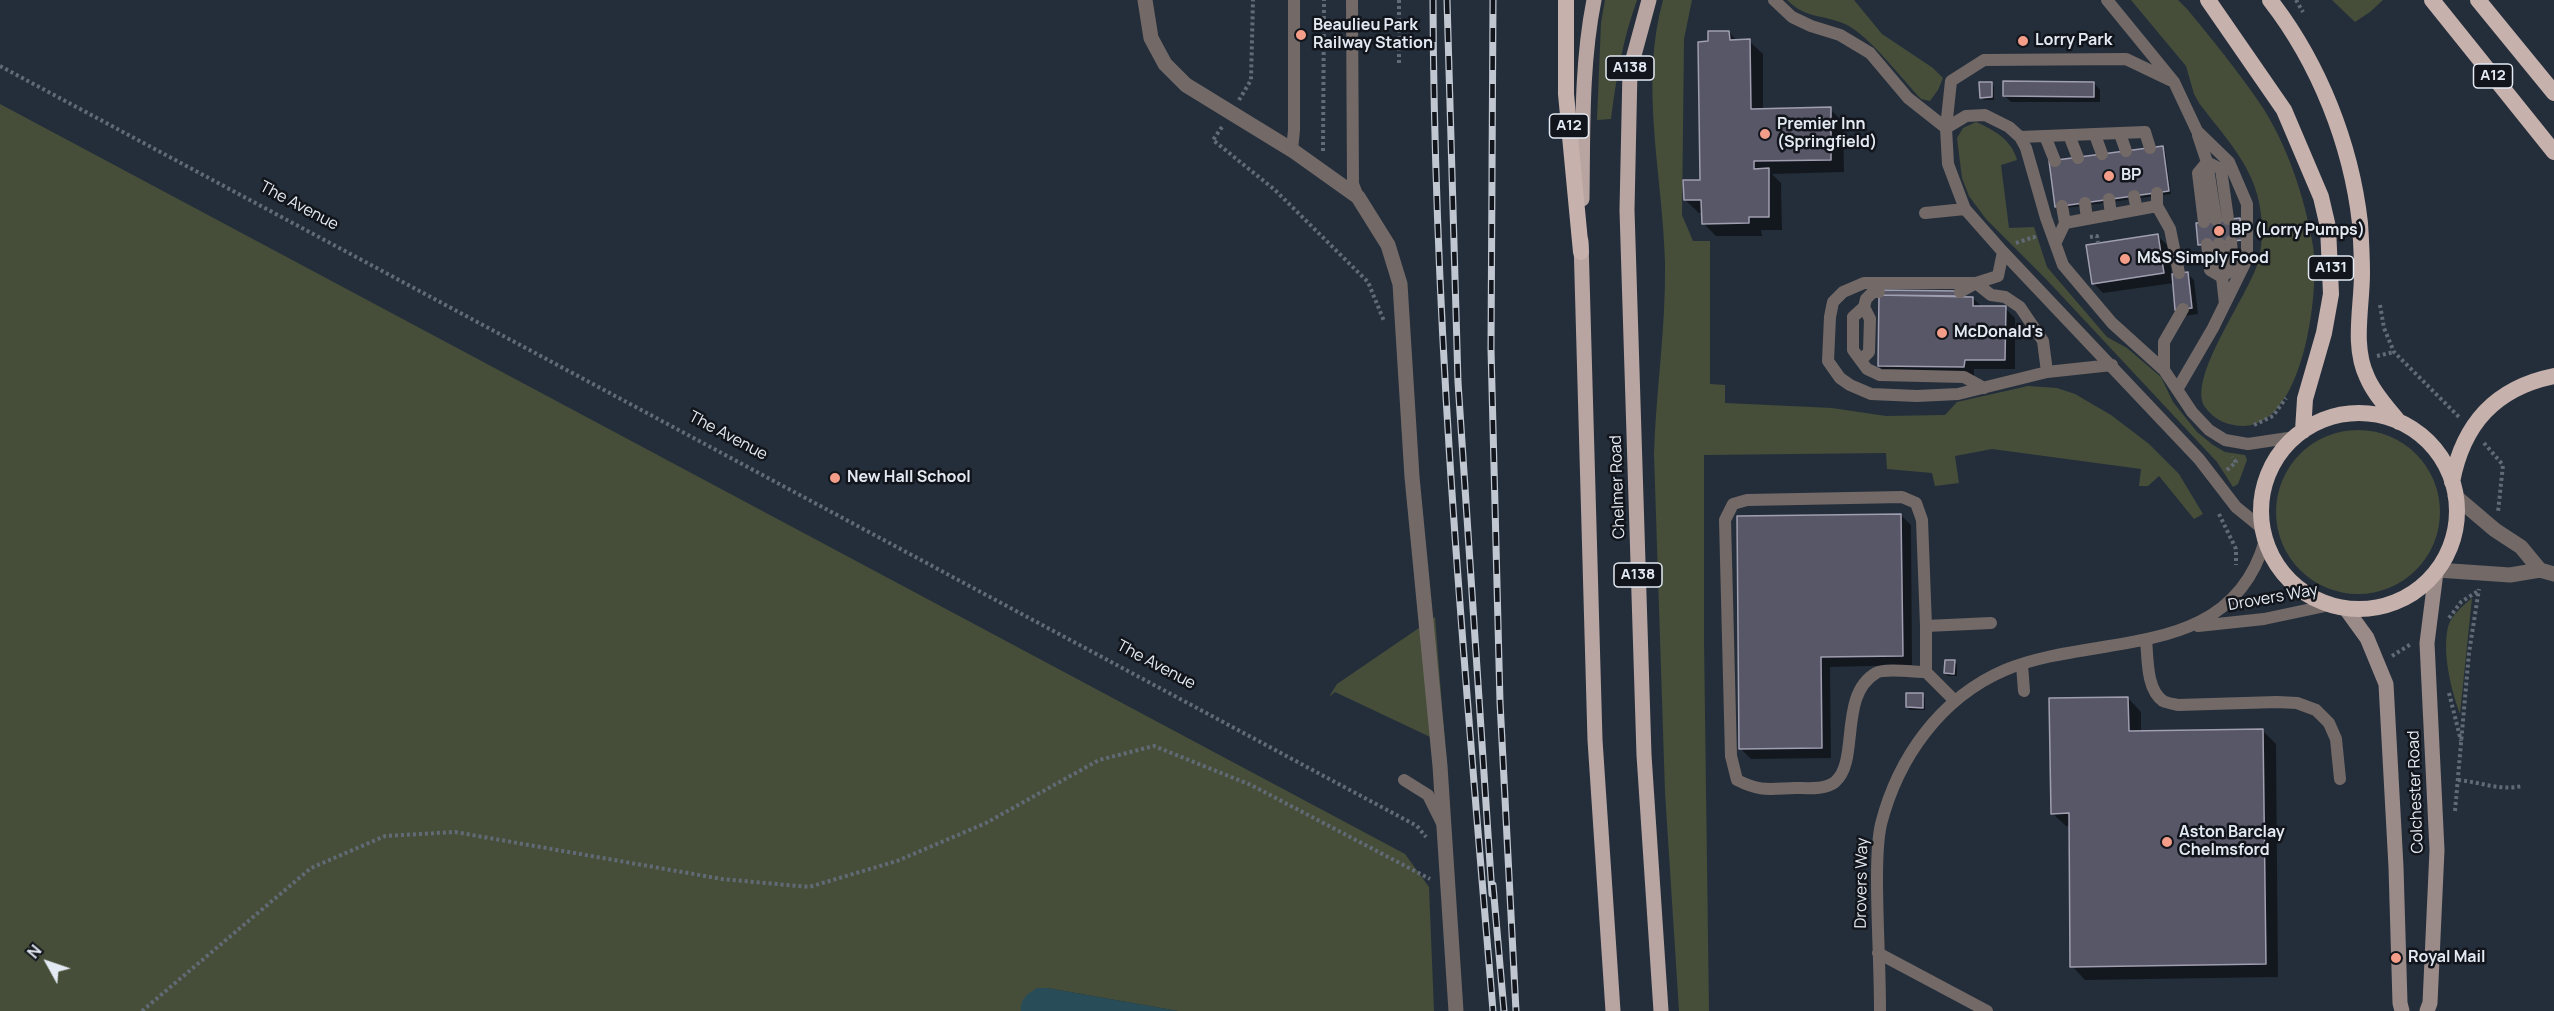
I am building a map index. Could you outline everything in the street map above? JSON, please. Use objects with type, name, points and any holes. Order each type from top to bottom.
[{"type":"highway","name":"A12","points":[[1566,0],[1566,94],[1581,252]]},
{"type":"highway","name":"A131","points":[[2208,0],[2284,110],[2321,197],[2328,227],[2331,294],[2324,333],[2299,434]]},
{"type":"highway","name":"A131","points":[[2270,0],[2301,45],[2318,78],[2346,150],[2360,222],[2362,273],[2359,338],[2361,361],[2374,390],[2399,422]]},
{"type":"highway","name":"A12","points":[[2432,0],[2554,152]]},
{"type":"highway","name":"A12","points":[[2478,0],[2554,93]]},
{"type":"highway","points":[[2453,489],[2436,451],[2415,431],[2399,422],[2373,414],[2360,413],[2323,420],[2299,434],[2278,455],[2266,478],[2261,500],[2264,534],[2275,562],[2293,585],[2305,594],[2338,607],[2377,608],[2397,601],[2415,591],[2436,571],[2450,548],[2455,529],[2453,489],[2456,460],[2470,429],[2480,415],[2496,400],[2518,388],[2554,376]]},
{"type":"main road","name":"Chelmer Road","points":[[1594,0],[1589,26],[1584,96],[1581,252],[1595,740],[1613,1011]]},
{"type":"main road","name":"Chelmer Road","points":[[1649,0],[1630,70],[1627,210],[1644,755],[1661,1011]]},
{"type":"main road","name":"Colchester Road","points":[[2427,1011],[2430,1003],[2437,850],[2427,643],[2436,571]]},
{"type":"main road","name":"Colchester Road","points":[[2338,607],[2367,638],[2379,662],[2386,684],[2396,867],[2400,1003],[2403,1011]]},
{"type":"street","points":[[1145,0],[1151,38],[1165,64],[1186,85],[1292,150],[1358,197],[1388,245],[1400,284],[1411,466],[1440,766],[1456,1011]]},
{"type":"street","points":[[2453,489],[2495,530],[2521,547],[2547,572]]},
{"type":"street","points":[[2436,571],[2510,575],[2547,572]]},
{"type":"lane","points":[[1292,150],[1294,0]]},
{"type":"lane","points":[[1352,0],[1353,184],[1358,197]]},
{"type":"lane","points":[[1774,0],[1792,17],[1840,35],[1870,53],[1908,98],[1946,128]]},
{"type":"lane","points":[[2107,0],[2174,82],[2197,131],[2207,162],[2221,169],[2216,221],[2198,173],[2207,162]]},
{"type":"lane","points":[[2174,82],[2126,59],[1984,60],[1951,81],[1946,128],[1948,164],[1965,209],[2007,248],[2199,459],[2236,507],[2264,534]]},
{"type":"lane","points":[[1946,128],[1966,116],[1985,115],[2009,127],[2020,137],[2026,148],[2046,218],[2063,265],[2112,323],[2164,370],[2192,412],[2203,424],[2225,440],[2248,444],[2299,434]]},
{"type":"lane","points":[[2178,388],[2225,304],[2247,259],[2247,204],[2229,162],[2197,131]]},
{"type":"lane","points":[[2020,137],[2145,132],[2150,148]]},
{"type":"lane","points":[[2120,134],[2126,151]]},
{"type":"lane","points":[[2068,135],[2078,158]]},
{"type":"lane","points":[[2095,135],[2102,154]]},
{"type":"lane","points":[[2045,136],[2055,161]]},
{"type":"lane","points":[[2157,193],[2157,206],[2169,229],[2179,273]]},
{"type":"lane","points":[[2134,196],[2136,210]]},
{"type":"lane","points":[[2109,200],[2111,214]]},
{"type":"lane","points":[[2085,203],[2087,219]]},
{"type":"lane","points":[[2056,242],[2065,223],[2062,206]]},
{"type":"lane","points":[[2065,223],[2157,206]]},
{"type":"lane","points":[[1925,213],[1965,209]]},
{"type":"lane","points":[[2219,243],[2233,268],[2222,277],[2210,270],[2219,243]]},
{"type":"lane","points":[[1960,292],[1976,283],[1998,276],[2007,248]]},
{"type":"lane","points":[[2222,277],[2225,304]]},
{"type":"lane","points":[[2047,372],[2043,341],[2020,307],[2005,297],[1991,294],[1976,283],[1864,282],[1843,292],[1833,303],[1830,317],[1828,362],[1845,382],[1871,394],[1917,396],[1958,394],[2047,372],[2112,365]]},
{"type":"lane","points":[[1879,292],[1873,292],[1866,298],[1864,307],[1854,317],[1853,350],[1867,369],[1881,375],[1964,377],[1984,388]]},
{"type":"lane","points":[[2164,370],[2164,342],[2184,309]]},
{"type":"lane","points":[[1926,672],[1878,672],[1864,682],[1854,705],[1844,771],[1834,783],[1820,788],[1756,790],[1737,780],[1731,756],[1725,520],[1733,504],[1747,500],[1902,497],[1916,503],[1922,520],[1926,672],[1954,700]]},
{"type":"lane","name":"Drovers Way","points":[[1881,1011],[1878,953],[1880,827],[1890,792],[1904,763],[1923,734],[1954,700],[1977,684],[2005,670],[2146,640],[2186,628],[2212,616],[2239,591],[2254,568],[2264,534]]},
{"type":"lane","name":"Drovers Way","points":[[2186,628],[2338,607]]},
{"type":"lane","points":[[1926,626],[1991,623]]},
{"type":"lane","points":[[2146,640],[2150,680],[2164,701],[2178,705],[2297,703],[2316,710],[2329,723],[2336,739],[2340,779]]},
{"type":"lane","points":[[2022,665],[2024,692]]},
{"type":"lane","points":[[1404,780],[1428,795],[1443,824]]},
{"type":"lane","points":[[1878,953],[1987,1011]]},
{"type":"path","points":[[1253,0],[1251,80],[1213,140],[1275,190],[1368,282],[1385,322]]},
{"type":"path","points":[[1323,172],[1324,0]]},
{"type":"path","points":[[1399,0],[1399,63]]},
{"type":"path","points":[[2296,0],[2307,20]]},
{"type":"path","name":"The Avenue","points":[[0,66],[1408,820],[1417,826],[1433,844]]},
{"type":"path","points":[[2007,248],[2034,237]]},
{"type":"path","points":[[2380,304],[2384,328],[2394,352],[2503,465],[2495,530]]},
{"type":"path","points":[[2454,814],[2469,653],[2478,591],[2484,572]]},
{"type":"path","points":[[2446,625],[2461,602],[2478,591]]},
{"type":"path","points":[[2379,662],[2398,654],[2413,643],[2427,643]]},
{"type":"path","points":[[2447,686],[2462,745]]},
{"type":"path","points":[[142,1011],[311,868],[385,836],[455,832],[722,879],[809,887],[897,861],[986,823],[1099,760],[1154,746],[1251,785],[1435,882]]},
{"type":"path","points":[[2458,780],[2478,782],[2494,788],[2509,789],[2522,786]]},
{"type":"green space","points":[[1605,0],[1637,0],[1621,59],[1611,119],[1597,120],[1601,23]]},
{"type":"green space","points":[[1663,0],[1692,0],[1684,39],[1682,215],[1693,241],[1710,241],[1710,384],[1725,385],[1725,403],[1832,408],[1886,416],[1945,415],[1957,402],[2028,386],[2057,388],[2075,394],[2111,415],[2149,444],[2179,474],[2203,514],[2194,519],[2159,476],[2148,486],[2139,486],[2141,469],[1992,449],[1955,456],[1959,483],[1935,486],[1932,473],[1887,469],[1886,453],[1704,455],[1709,1011],[1679,1011],[1665,792],[1654,454],[1665,263],[1653,98],[1656,32]]},
{"type":"green space","points":[[1787,0],[1854,0],[1882,34],[1933,68],[1943,78],[1938,90],[1930,101],[1921,99],[1875,47],[1855,30],[1837,21],[1801,10]]},
{"type":"green space","points":[[2131,0],[2178,0],[2187,9],[2233,66],[2269,118],[2294,171],[2300,190],[2313,246],[2315,266],[2314,293],[2304,352],[2294,380],[2281,404],[2264,420],[2244,426],[2232,425],[2217,419],[2205,407],[2201,394],[2211,358],[2258,262],[2262,228],[2257,194],[2247,169],[2194,94],[2186,66]]},
{"type":"green space","points":[[2332,0],[2383,0],[2355,22]]},
{"type":"green space","points":[[0,104],[1405,854],[1429,887],[1434,1011],[1178,1011],[1037,988],[1021,1011],[0,1011]]},
{"type":"green space","points":[[1976,122],[1996,132],[2007,141],[2015,153],[2017,160],[2001,165],[2009,228],[2034,227],[2047,267],[2107,337],[2127,348],[2161,377],[2173,402],[2197,432],[2225,452],[2245,455],[2247,460],[2238,484],[2233,487],[2217,462],[2046,279],[1986,219],[1969,196],[1962,178],[1957,138],[1963,128]]},
{"type":"green space","points":[[2358,430],[2374,431],[2390,436],[2404,443],[2416,454],[2427,466],[2434,480],[2439,496],[2439,528],[2434,544],[2427,558],[2416,570],[2404,581],[2390,588],[2374,593],[2358,594],[2342,593],[2326,588],[2312,581],[2300,570],[2289,558],[2282,544],[2277,528],[2276,512],[2277,496],[2282,480],[2289,466],[2300,454],[2312,443],[2326,436],[2342,431]]},
{"type":"green space","points":[[2472,598],[2460,714],[2448,671],[2446,637],[2452,618]]},
{"type":"green space","points":[[1435,617],[1445,744],[1335,692],[1329,697],[1337,684]]},
{"type":"water","points":[[1037,988],[1178,1011],[1021,1011],[1023,1000]]},
{"type":"building","name":"Premier Inn (Springfield)","points":[[1708,31],[1729,31],[1730,40],[1750,39],[1751,109],[1831,107],[1831,160],[1754,161],[1754,169],[1769,168],[1769,217],[1749,217],[1749,223],[1702,224],[1701,200],[1684,200],[1683,180],[1700,180],[1698,42],[1708,41]]},
{"type":"building","points":[[2003,81],[2094,82],[2094,97],[2003,96]]},
{"type":"building","points":[[1979,82],[1992,82],[1992,97],[1980,98]]},
{"type":"building","name":"BP","points":[[2163,146],[2169,191],[2055,207],[2049,161]]},
{"type":"building","name":"BP (Lorry Pumps)","points":[[2240,218],[2242,240],[2198,245],[2196,223]]},
{"type":"building","name":"M&S Simply Food","points":[[2158,234],[2164,273],[2092,284],[2086,245]]},
{"type":"building","points":[[2188,272],[2192,308],[2175,310],[2172,274]]},
{"type":"building","points":[[1879,290],[1960,291],[1960,296],[1879,295]]},
{"type":"building","name":"McDonald's","points":[[1879,295],[1973,297],[1973,306],[2006,306],[2005,360],[1965,360],[1964,367],[1878,366]]},
{"type":"building","points":[[1901,514],[1903,656],[1821,657],[1822,748],[1739,749],[1737,516]]},
{"type":"building","points":[[1945,660],[1955,660],[1954,674],[1944,673]]},
{"type":"building","points":[[1906,693],[1923,693],[1923,708],[1906,707]]},
{"type":"building","name":"Aston Barclay Chelmsford","points":[[2128,697],[2129,731],[2263,729],[2266,964],[2070,967],[2069,813],[2051,814],[2049,698]]},
{"type":"railway","points":[[1433,0],[1435,127],[1445,380],[1462,632],[1493,1011]]},
{"type":"railway","points":[[1447,0],[1458,382],[1492,894]]},
{"type":"railway","points":[[1493,0],[1491,349],[1500,702],[1516,1011]]},
{"type":"railway","points":[[1493,885],[1504,1011]]},
{"type":"place","name":"Beaulieu Park Railway Station","points":[[1301,35]]},
{"type":"place","name":"Lorry Park","points":[[2023,41]]},
{"type":"place","name":"Premier Inn (Springfield)","points":[[1765,134]]},
{"type":"place","name":"BP","points":[[2109,176]]},
{"type":"place","name":"BP (Lorry Pumps)","points":[[2219,231]]},
{"type":"place","name":"M&S Simply Food","points":[[2125,259]]},
{"type":"place","name":"McDonald's","points":[[1942,333]]},
{"type":"place","name":"New Hall School","points":[[835,478]]},
{"type":"place","name":"Aston Barclay Chelmsford","points":[[2167,842]]},
{"type":"place","name":"Royal Mail","points":[[2396,958]]}]
